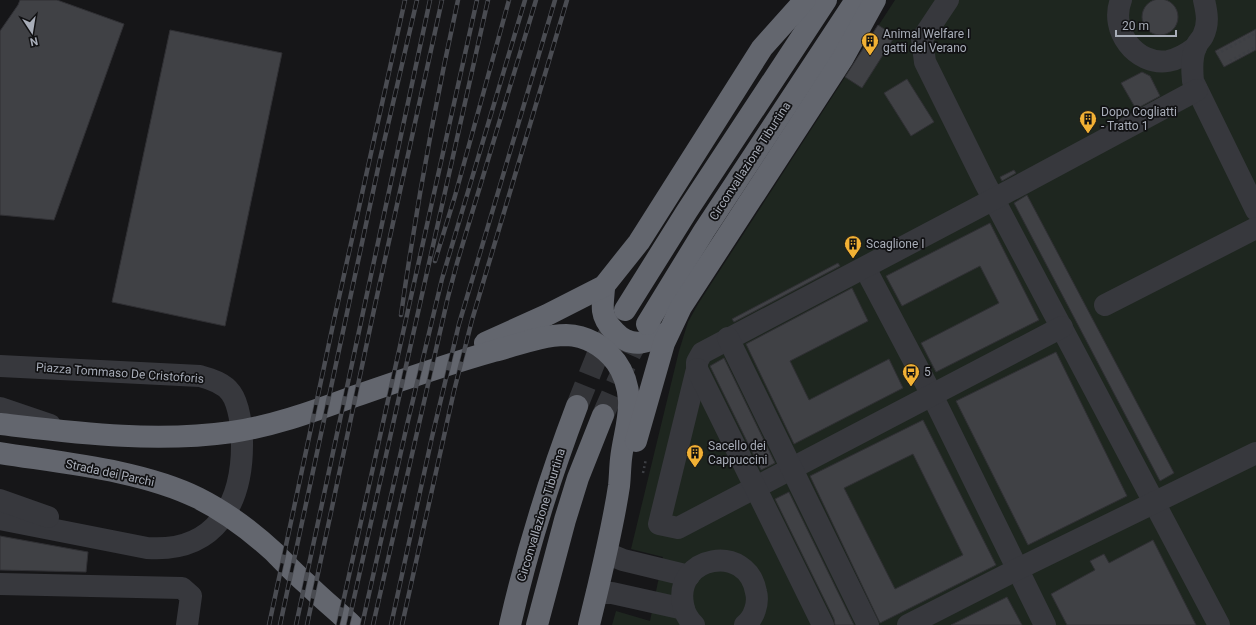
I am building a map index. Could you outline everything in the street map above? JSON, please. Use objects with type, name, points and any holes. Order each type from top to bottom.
[{"type":"highway","points":[[440,367],[477,346],[547,315],[598,289],[638,242],[794,0]]},
{"type":"highway","points":[[762,48],[805,0]]},
{"type":"highway","name":"Circonvallazione Tiburtina","points":[[625,310],[683,217],[826,0]]},
{"type":"highway","name":"Circonvallazione Tiburtina","points":[[647,324],[704,231],[856,0]]},
{"type":"highway","points":[[619,484],[626,472],[636,443],[668,332],[685,300],[843,58],[876,0]]},
{"type":"highway","points":[[598,289],[609,326],[627,341],[637,343],[654,340],[668,332]]},
{"type":"highway","points":[[0,424],[74,433],[156,438],[209,434],[255,428],[297,417],[440,367],[544,338],[565,335],[588,339],[597,343],[606,350],[617,363],[628,388],[629,414],[621,458],[619,484],[606,553],[589,625]]},
{"type":"highway","name":"Circonvallazione Tiburtina","points":[[510,625],[542,505],[577,406]]},
{"type":"highway","name":"Circonvallazione Tiburtina","points":[[537,625],[564,520],[578,478],[603,415]]},
{"type":"highway","name":"Strada dei Parchi","points":[[0,453],[137,476],[196,497],[221,510],[244,526],[276,553],[307,585]]},
{"type":"highway","points":[[307,585],[334,625]]},
{"type":"highway","points":[[307,585],[352,625]]},
{"type":"street","points":[[948,0],[922,39],[925,62],[994,199],[1219,625]]},
{"type":"street","points":[[1121,0],[1118,13],[1119,24],[1122,35],[1128,44],[1145,58],[1167,61],[1183,57],[1196,47],[1203,37],[1207,24],[1207,13],[1204,0]]},
{"type":"street","points":[[1195,86],[1192,65],[1196,47]]},
{"type":"street","points":[[1167,61],[1183,70],[1195,86],[1256,210]]},
{"type":"street","points":[[1062,327],[678,528],[659,524],[697,369],[697,362],[702,352],[865,268],[994,199],[1195,86]]},
{"type":"street","points":[[1105,305],[1256,228]]},
{"type":"street","points":[[865,268],[932,395],[1046,625]]},
{"type":"street","points":[[728,338],[868,625]]},
{"type":"street","name":"Piazza Tommaso De Cristoforis","points":[[0,366],[200,376],[220,384],[232,394],[237,408],[242,433],[242,463],[232,499],[219,522],[205,536],[184,544],[158,549],[147,548],[0,519]]},
{"type":"street","points":[[697,369],[823,625]]},
{"type":"street","points":[[0,408],[74,433]]},
{"type":"street","points":[[908,625],[1018,569],[1256,453]]},
{"type":"street","points":[[0,500],[114,541]]},
{"type":"street","points":[[606,553],[623,560],[689,576]]},
{"type":"street","points":[[689,617],[682,598],[683,586],[689,576],[697,567],[708,562],[719,560],[730,561],[741,566],[749,574],[755,584],[758,598],[755,611],[748,623],[745,625]]},
{"type":"street","points":[[0,584],[182,588],[191,596],[186,625]]},
{"type":"street","points":[[597,594],[612,593],[689,617]]},
{"type":"path","points":[[1217,54],[1256,33]]},
{"type":"path","points":[[1230,61],[1256,47]]},
{"type":"path","points":[[642,475],[648,452]]},
{"type":"shaded area","points":[[895,0],[1256,0],[1256,625],[612,625],[616,611],[650,621],[663,557],[631,549],[679,351],[688,322],[698,304]]},
{"type":"building","points":[[1163,-1],[1173,4],[1177,10],[1177,24],[1173,30],[1167,34],[1157,35],[1147,30],[1143,24],[1142,14],[1147,4],[1153,0]]},
{"type":"building","points":[[20,0],[57,0],[124,24],[54,220],[0,215],[0,31]]},
{"type":"building","name":"Animal Welfare I gatti del Verano","points":[[878,25],[895,36],[862,88],[845,77]]},
{"type":"building","points":[[1256,29],[1256,50],[1224,67],[1215,51]]},
{"type":"building","points":[[170,30],[282,53],[225,326],[112,302]]},
{"type":"building","points":[[1142,72],[1150,76],[1160,96],[1136,109],[1121,83]]},
{"type":"building","points":[[907,79],[934,122],[911,136],[884,93]]},
{"type":"building","points":[[1014,170],[1016,173],[1002,181],[1000,177]]},
{"type":"building","points":[[1027,195],[1174,473],[1160,481],[1014,203]]},
{"type":"building","points":[[990,223],[1039,320],[936,372],[921,343],[999,303],[980,266],[902,306],[886,276]]},
{"type":"building","points":[[838,263],[840,266],[734,322],[732,319]]},
{"type":"building","points":[[852,288],[868,321],[790,361],[809,400],[889,359],[903,388],[794,444],[746,344]]},
{"type":"building","points":[[1056,352],[1127,496],[1028,545],[956,401]]},
{"type":"building","points":[[724,358],[775,463],[761,470],[710,366]]},
{"type":"building","points":[[923,420],[996,565],[880,623],[810,476]],"holes":[[[913,454],[963,555],[895,589],[844,488]]]},
{"type":"building","points":[[789,492],[854,625],[835,625],[834,619],[775,499]]},
{"type":"building","points":[[0,536],[88,552],[86,572],[0,570]]},
{"type":"building","points":[[1153,540],[1196,625],[1067,625],[1051,594],[1095,570],[1090,561],[1104,554],[1109,563]]},
{"type":"building","points":[[1007,597],[1022,625],[951,625]]},
{"type":"tunnel","points":[[603,415],[630,354],[645,326]]},
{"type":"tunnel","points":[[577,406],[597,356],[611,331]]},
{"type":"railway","points":[[269,625],[334,320],[405,0]]},
{"type":"railway","points":[[280,625],[380,159],[417,0]]},
{"type":"railway","points":[[296,625],[430,0]]},
{"type":"railway","points":[[307,625],[442,0]]},
{"type":"railway","points":[[401,315],[426,157],[458,0]]},
{"type":"railway","points":[[338,625],[477,0]]},
{"type":"railway","points":[[348,625],[488,0]]},
{"type":"railway","points":[[435,261],[455,196],[509,0]]},
{"type":"railway","points":[[362,625],[407,425],[442,279],[525,0]]},
{"type":"railway","points":[[373,625],[448,297],[536,0]]},
{"type":"railway","points":[[391,625],[432,437],[459,324],[555,0]]},
{"type":"railway","points":[[402,625],[454,391],[472,320],[567,0]]},
{"type":"place","name":"Animal Welfare I gatti del Verano","points":[[870,56]]},
{"type":"place","name":"Dopo Cogliatti - Tratto 1","points":[[1088,134]]},
{"type":"place","name":"Scaglione I","points":[[853,259]]},
{"type":"place","name":"5","points":[[911,387]]},
{"type":"place","name":"Sacello dei Cappuccini","points":[[695,468]]}]
